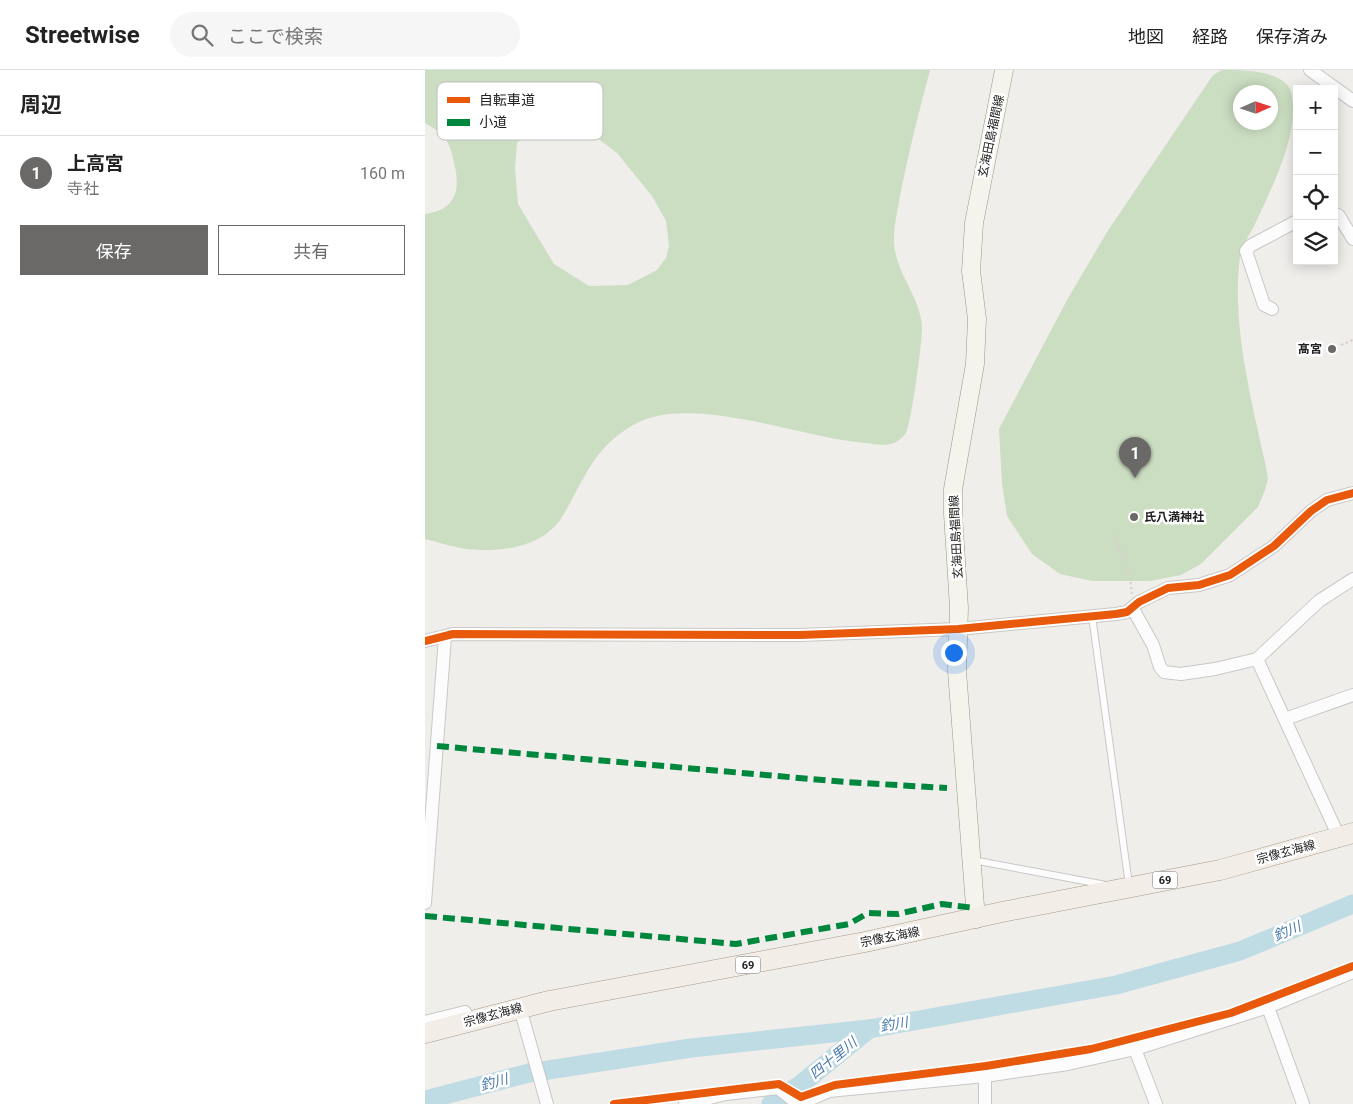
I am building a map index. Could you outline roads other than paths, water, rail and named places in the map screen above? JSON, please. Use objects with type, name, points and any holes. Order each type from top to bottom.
[{"type":"main road","name":"玄海田島福間線","points":[[976,919],[957,671],[958,629],[953,489],[975,364],[977,319],[971,271],[973,223],[1004,70]]},
{"type":"main road","name":"宗像玄海線","points":[[425,1033],[468,1021],[521,1013],[1219,870],[1346,835]]},
{"type":"street","points":[[1310,70],[1353,101]]},
{"type":"street","points":[[1338,215],[1353,239]]},
{"type":"street","points":[[1272,309],[1264,305],[1246,251],[1250,246],[1293,223]]},
{"type":"street","points":[[425,642],[453,634],[800,635],[958,629],[1127,612],[1139,602],[1168,588],[1199,586],[1230,576],[1274,546],[1311,511],[1327,500],[1353,493]]},
{"type":"street","points":[[1133,608],[1153,645],[1160,667],[1164,672],[1181,674],[1215,669],[1257,659],[1319,601],[1353,579]]},
{"type":"street","points":[[425,903],[445,637]]},
{"type":"street","points":[[1257,659],[1285,718],[1346,835]]},
{"type":"street","points":[[1285,718],[1353,694]]},
{"type":"street","points":[[685,1104],[726,1094],[778,1088],[798,1102],[829,1092],[985,1076],[1068,1064],[1135,1049],[1268,1007],[1353,972]]},
{"type":"street","points":[[1268,1007],[1303,1104]]},
{"type":"street","points":[[425,1022],[465,1012],[468,1021]]},
{"type":"street","points":[[521,1013],[547,1104]]},
{"type":"street","points":[[1135,1049],[1156,1104]]},
{"type":"street","points":[[985,1076],[985,1104]]},
{"type":"lane","points":[[972,860],[1127,888],[1092,616]]},
{"type":"waterway","name":"釣川","points":[[425,1100],[529,1073],[691,1048],[869,1029],[1116,985],[1240,951],[1353,904]]},
{"type":"waterway","name":"四十里川","points":[[771,1104],[800,1085],[869,1029]]},
{"type":"place","name":"髙宮","points":[[1332,349]]},
{"type":"place","name":"上高宮","points":[[1135,478]]},
{"type":"place","name":"氏八満神社","points":[[1134,517]]}]
